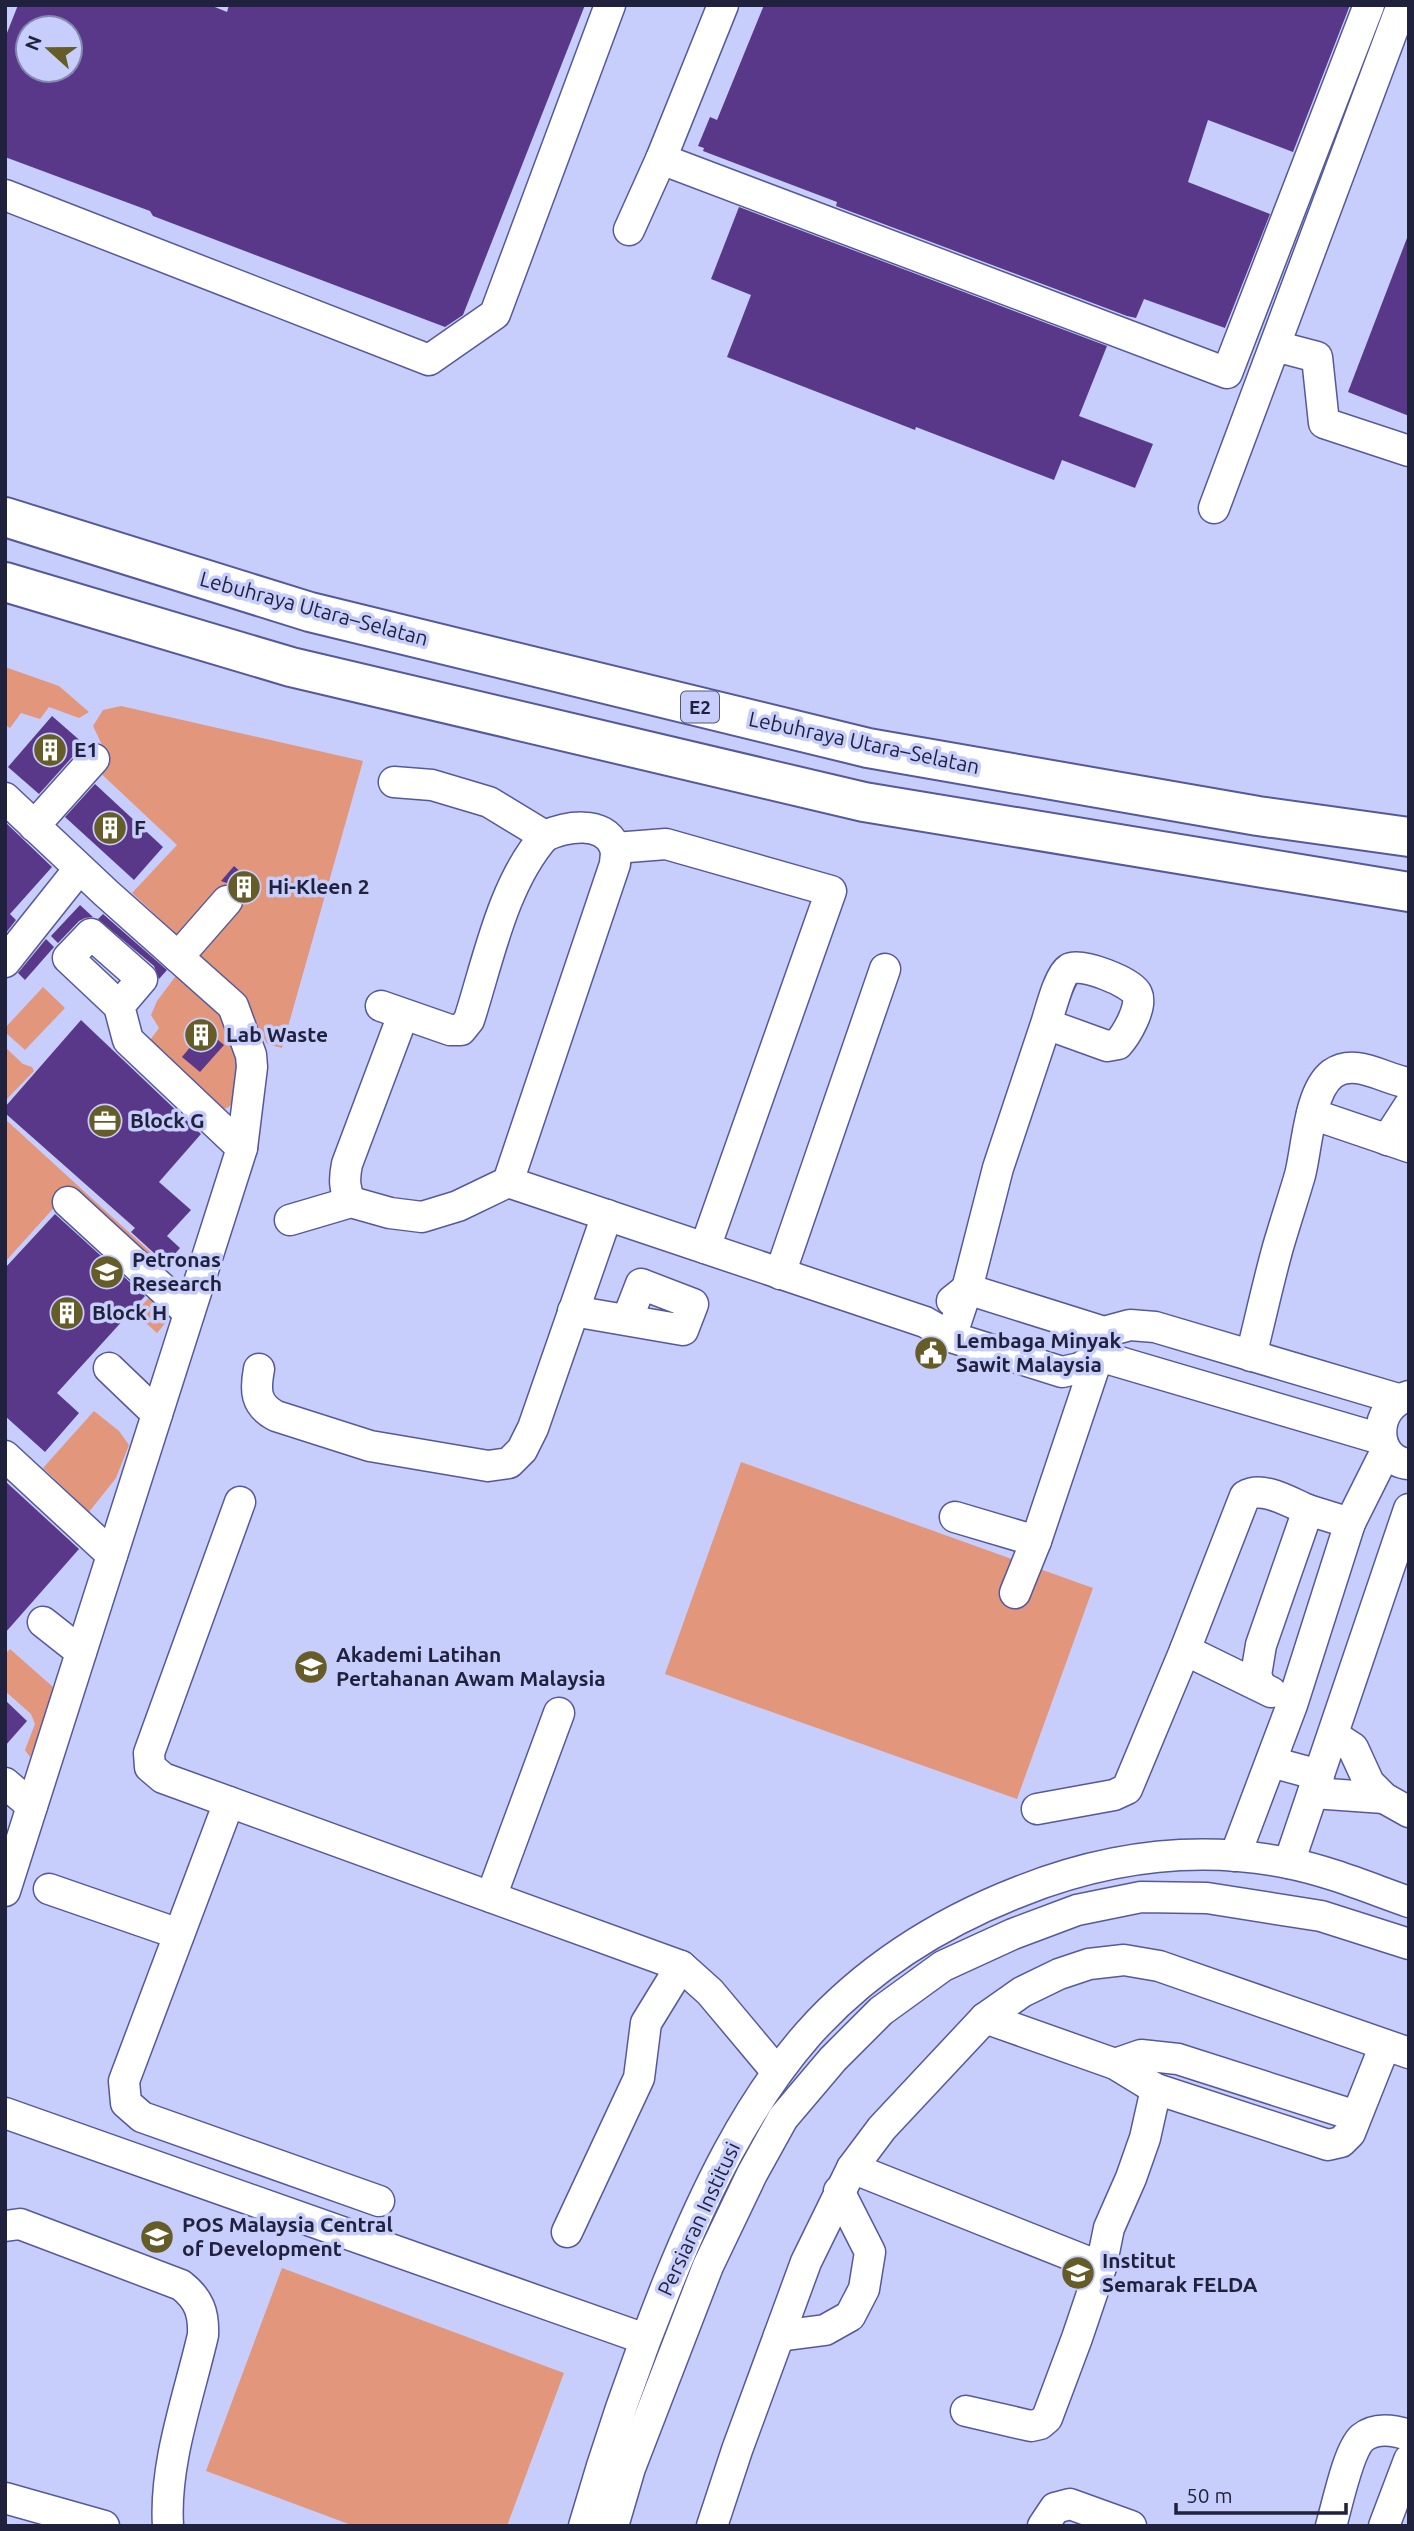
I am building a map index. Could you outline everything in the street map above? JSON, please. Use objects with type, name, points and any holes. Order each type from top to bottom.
[{"type":"highway","name":"Lebuhraya Utara–Selatan","points":[[5,517],[310,612],[868,748],[1258,816],[1409,837]]},
{"type":"highway","points":[[5,582],[291,667],[864,802],[1409,892]]},
{"type":"street","points":[[5,195],[429,360],[495,314],[610,5]]},
{"type":"street","points":[[629,230],[661,159],[723,5]]},
{"type":"street","points":[[661,159],[1227,373],[1368,5]]},
{"type":"street","points":[[1214,508],[1402,17]]},
{"type":"street","points":[[1275,346],[1317,357],[1324,423],[1409,451]]},
{"type":"street","points":[[34,826],[94,759]]},
{"type":"street","points":[[394,782],[432,785],[489,802],[545,836]]},
{"type":"street","points":[[5,798],[79,869],[233,1006],[251,1055],[247,1120],[242,1148],[5,1891]]},
{"type":"street","points":[[351,1202],[344,1180],[347,1164],[392,1011],[450,1030],[461,1030],[468,1020],[510,892],[529,853],[545,836],[562,828],[592,829],[606,836],[615,848],[615,864],[508,1182]]},
{"type":"street","points":[[615,848],[666,844],[831,891],[705,1248]]},
{"type":"street","points":[[5,962],[79,869]]},
{"type":"street","points":[[178,957],[227,901]]},
{"type":"street","points":[[780,1274],[885,969]]},
{"type":"street","points":[[118,1006],[128,1040],[242,1148]]},
{"type":"street","points":[[951,1338],[967,1289],[998,1168],[1046,1024]]},
{"type":"street","points":[[1251,1356],[1278,1247],[1300,1174],[1312,1114],[1322,1086],[1332,1074],[1347,1068],[1366,1069],[1409,1083]]},
{"type":"street","points":[[1312,1114],[1398,1143],[1409,1106]]},
{"type":"street","points":[[290,1220],[351,1202],[390,1213],[422,1217],[458,1206],[508,1182],[925,1322],[951,1338],[1062,1372],[1080,1368],[1101,1344],[1130,1325],[1155,1327],[1403,1397]]},
{"type":"street","points":[[68,1202],[189,1313]]},
{"type":"street","points":[[259,1369],[256,1387],[259,1401],[266,1411],[276,1416],[370,1446],[488,1466],[509,1463],[522,1450],[533,1428],[607,1215]]},
{"type":"street","points":[[925,1322],[967,1289]]},
{"type":"street","points":[[967,1289],[1101,1344],[1392,1451]]},
{"type":"street","points":[[573,1311],[627,1320]]},
{"type":"street","points":[[1015,1593],[1036,1541],[1101,1344]]},
{"type":"street","points":[[109,1368],[157,1414]]},
{"type":"street","points":[[1255,1804],[1251,1777],[1277,1696],[1350,1523],[1392,1451],[1383,1416],[1403,1397]]},
{"type":"street","points":[[5,1456],[112,1555]]},
{"type":"street","points":[[1037,1809],[1114,1795],[1127,1789],[1135,1775],[1245,1496],[1252,1492],[1267,1494],[1350,1523]]},
{"type":"street","points":[[240,1502],[149,1753],[150,1767],[163,1777],[229,1802],[681,1966],[710,1992],[777,2072]]},
{"type":"street","points":[[1289,1863],[1409,1509]]},
{"type":"street","points":[[1277,1696],[1256,1675],[1261,1644],[1308,1510]]},
{"type":"street","points":[[955,1517],[1036,1541]]},
{"type":"street","points":[[43,1622],[81,1652]]},
{"type":"street","points":[[1185,1650],[1277,1696]]},
{"type":"street","points":[[1235,1856],[1270,1762],[1277,1696]]},
{"type":"street","points":[[491,1897],[559,1713]]},
{"type":"street","points":[[1333,1735],[1353,1748],[1369,1783],[1396,1805]]},
{"type":"street","points":[[1270,1762],[1316,1784],[1396,1805]]},
{"type":"street","points":[[5,1783],[32,1806]]},
{"type":"street","points":[[229,1802],[124,2081],[126,2103],[142,2117],[379,2201]]},
{"type":"street","name":"Persiaran Institusi","points":[[584,2526],[602,2461],[645,2340],[685,2240],[723,2160],[777,2072],[810,2033],[867,1977],[927,1935],[993,1902],[1059,1876],[1121,1860],[1192,1854],[1289,1863],[1409,1902]]},
{"type":"street","points":[[49,1889],[179,1934]]},
{"type":"street","name":"Persiaran Institusi","points":[[613,2526],[630,2468],[708,2266],[751,2175],[783,2118],[833,2059],[881,2011],[943,1966],[1013,1934],[1077,1910],[1141,1897],[1207,1898],[1321,1916],[1409,1944]]},
{"type":"street","points":[[712,2526],[806,2262],[846,2180],[882,2128],[985,2018],[1022,1992],[1059,1974],[1089,1964],[1124,1961],[1160,1966],[1397,2049],[1356,2116],[1350,2133],[1341,2142],[1328,2146],[1156,2089],[1115,2064],[985,2018]]},
{"type":"street","points":[[567,2232],[639,2078],[646,2023],[681,1966]]},
{"type":"street","points":[[1115,2064],[1141,2055],[1178,2059],[1356,2116]]},
{"type":"street","points":[[966,2411],[1031,2426],[1040,2424],[1046,2418],[1101,2267],[1109,2228],[1145,2138],[1156,2089]]},
{"type":"street","points":[[5,2113],[645,2340]]},
{"type":"street","points":[[846,2180],[1101,2267]]},
{"type":"street","points":[[779,2336],[825,2330],[850,2316],[864,2289],[870,2252],[846,2180]]},
{"type":"street","points":[[5,2226],[20,2224],[181,2285],[199,2304],[204,2319],[203,2335],[169,2475],[169,2526]]},
{"type":"street","points":[[1331,2526],[1353,2452],[1362,2438],[1379,2430],[1409,2434]]},
{"type":"street","points":[[1384,2526],[1409,2460]]},
{"type":"street","points":[[5,2498],[104,2526]]},
{"type":"street","points":[[1043,2526],[1055,2508],[1070,2504],[1132,2526]]},
{"type":"shaded area","points":[[5,667],[59,686],[89,712],[79,718],[49,707],[40,719],[21,713],[10,728],[5,725]]},
{"type":"shaded area","points":[[121,706],[363,761],[282,1048],[267,1044],[244,997],[132,893],[177,845],[94,767],[103,747],[93,726],[103,710]]},
{"type":"shaded area","points":[[178,973],[227,1018],[242,1053],[235,1102],[227,1108],[215,1111],[144,1048],[159,1028],[151,1015],[157,1001]]},
{"type":"shaded area","points":[[43,987],[65,1008],[25,1050],[5,1032],[5,1028]]},
{"type":"shaded area","points":[[5,1047],[34,1071],[5,1101]]},
{"type":"shaded area","points":[[5,1119],[157,1258],[140,1276],[59,1202],[5,1262]]},
{"type":"shaded area","points":[[155,1291],[174,1308],[157,1333],[135,1313]]},
{"type":"shaded area","points":[[94,1411],[119,1431],[129,1445],[116,1478],[89,1512],[43,1468]]},
{"type":"shaded area","points":[[741,1462],[1093,1588],[1017,1799],[665,1674]]},
{"type":"shaded area","points":[[10,1649],[53,1687],[51,1702],[30,1757],[25,1750],[35,1724],[31,1714],[5,1691],[5,1654]]},
{"type":"shaded area","points":[[282,2268],[564,2373],[507,2526],[354,2526],[206,2471]]},
{"type":"building","points":[[18,5],[210,5],[227,12],[229,5],[585,5],[463,315],[445,327],[5,157],[5,38],[14,15],[14,84],[84,84],[84,14],[14,14]]},
{"type":"building","points":[[764,5],[1350,5],[1293,152],[1208,120],[1188,182],[1270,214],[1225,328],[1144,299],[1136,318],[1127,316],[836,206],[837,202],[703,151],[704,148],[698,146],[710,117],[717,120]]},
{"type":"building","points":[[739,207],[1107,346],[1079,416],[1153,444],[1135,488],[1062,460],[1054,480],[916,427],[915,430],[727,357],[751,295],[711,279]]},
{"type":"building","points":[[1409,238],[1409,416],[1348,392]]},
{"type":"building","name":"E1","points":[[52,716],[84,744],[39,794],[8,767]]},
{"type":"building","name":"F","points":[[95,784],[163,847],[134,880],[65,817]]},
{"type":"building","points":[[5,822],[52,867],[10,914],[16,920],[5,934]]},
{"type":"building","points":[[234,866],[254,884],[244,896],[238,887],[221,881]]},
{"type":"building","points":[[80,905],[93,917],[79,921],[58,943],[51,936]]},
{"type":"building","points":[[103,914],[167,970],[159,979],[154,966],[98,919]]},
{"type":"building","points":[[46,939],[54,947],[25,980],[18,973]]},
{"type":"building","name":"Block G","points":[[81,1020],[201,1134],[159,1182],[191,1210],[167,1236],[180,1248],[166,1264],[131,1232],[135,1228],[5,1113],[5,1107]]},
{"type":"building","points":[[205,1029],[224,1045],[200,1072],[182,1057]]},
{"type":"building","name":"Block H","points":[[55,1214],[145,1296],[57,1393],[79,1413],[45,1452],[5,1416],[5,1268]]},
{"type":"building","points":[[5,1481],[79,1549],[5,1633]]},
{"type":"building","points":[[5,1700],[27,1721],[5,1746]]},
{"type":"place","name":"E1","points":[[50,750]]},
{"type":"place","name":"F","points":[[110,828]]},
{"type":"place","name":"Hi-Kleen 2","points":[[244,887]]},
{"type":"place","name":"Lab Waste","points":[[201,1035]]},
{"type":"place","name":"Block G","points":[[105,1121]]},
{"type":"place","name":"Petronas Research","points":[[107,1272]]},
{"type":"place","name":"Block H","points":[[67,1313]]},
{"type":"place","name":"Lembaga Minyak Sawit Malaysia","points":[[931,1353]]},
{"type":"place","name":"Akademi Latihan Pertahanan Awam Malaysia","points":[[311,1667]]},
{"type":"place","name":"POS Malaysia Central of Development","points":[[157,2237]]},
{"type":"place","name":"Institut Semarak FELDA","points":[[1078,2273]]}]
